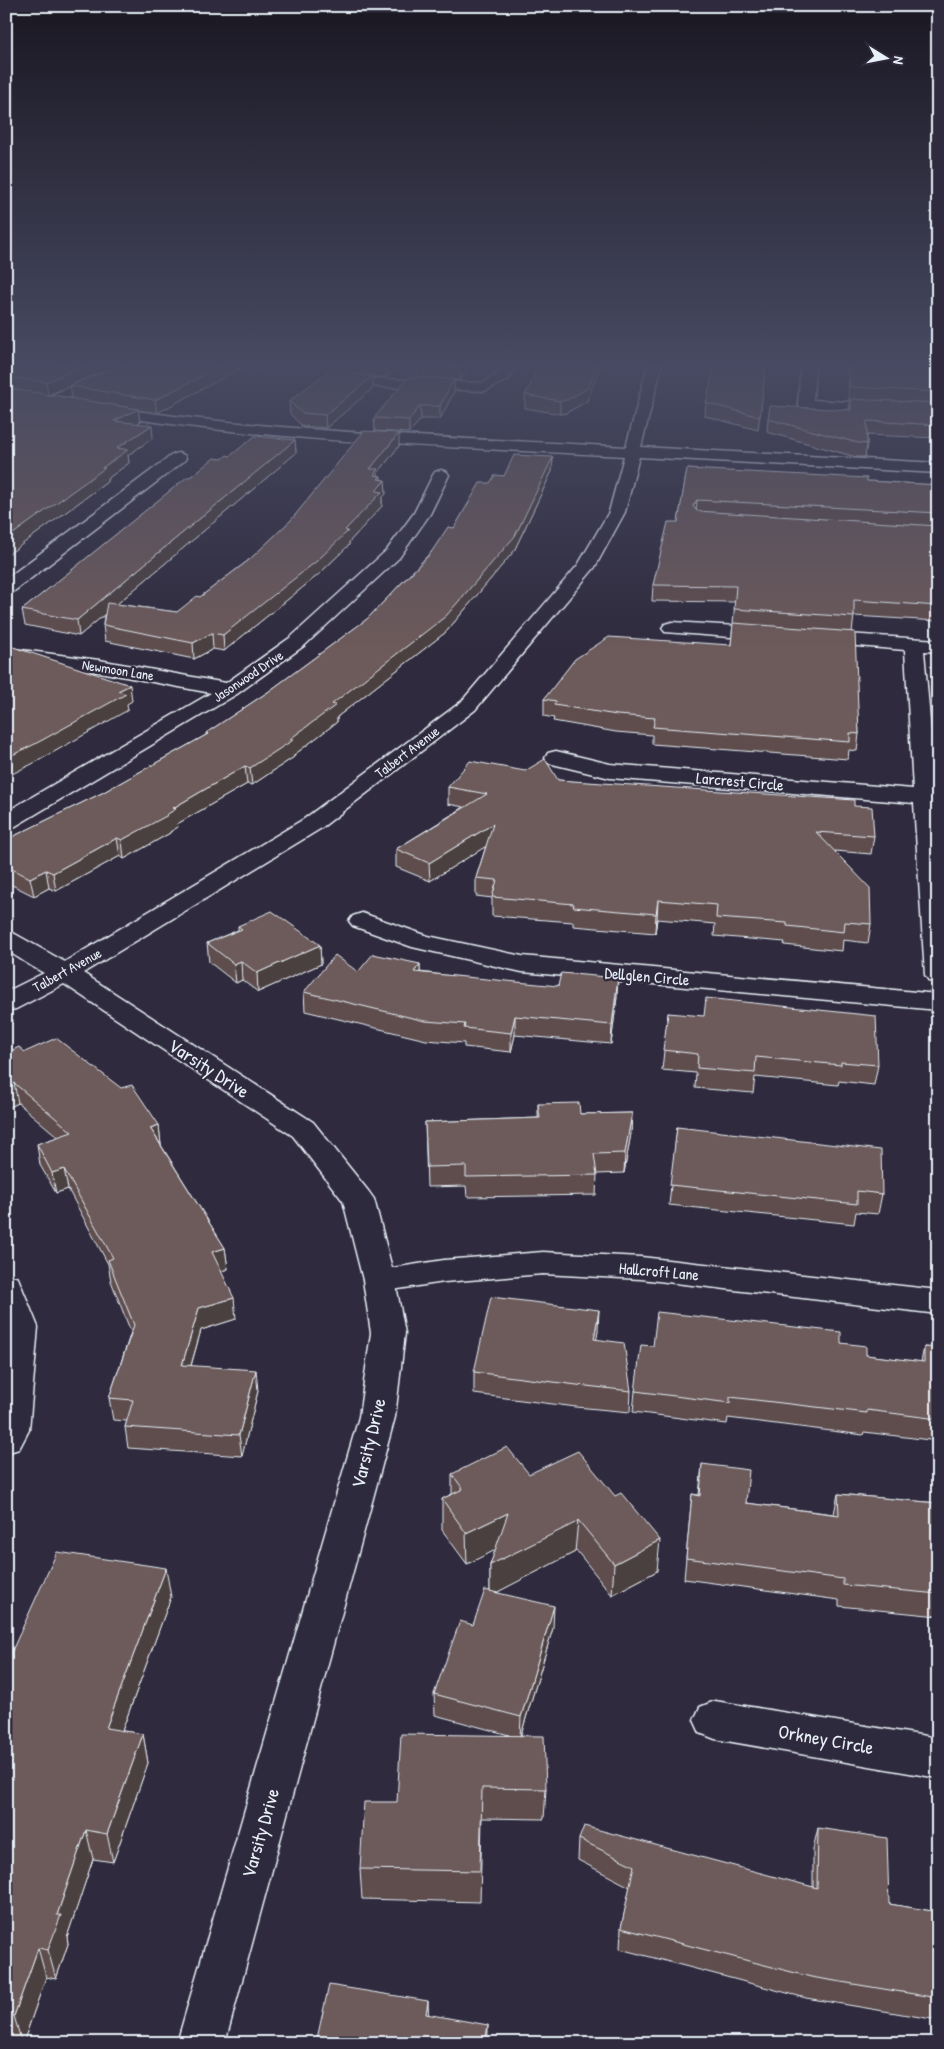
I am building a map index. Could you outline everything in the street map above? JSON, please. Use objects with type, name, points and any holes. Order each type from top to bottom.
[{"type":"street","points":[[6,588],[175,461]]},
{"type":"street","name":"Talbert Avenue","points":[[6,1003],[65,973],[312,824],[468,706],[586,567],[617,512],[631,461]]},
{"type":"street","points":[[797,461],[938,468]]},
{"type":"street","name":"Jasonwood Drive","points":[[6,822],[230,690],[298,641],[393,554],[422,514],[441,475]]},
{"type":"street","points":[[672,628],[938,646]]},
{"type":"street","points":[[914,644],[938,975]]},
{"type":"street","name":"Newmoon Lane","points":[[6,654],[98,666],[230,690]]},
{"type":"street","name":"Larcrest Circle","points":[[556,758],[610,770],[925,797]]},
{"type":"street","name":"Dellglen Circle","points":[[362,921],[421,942],[522,964],[938,1002]]},
{"type":"street","name":"Varsity Drive","points":[[6,939],[65,973],[303,1129],[358,1199],[379,1280],[388,1333],[377,1417],[201,2043]]},
{"type":"street","name":"Hallcroft Lane","points":[[379,1280],[444,1271],[543,1263],[641,1268],[938,1302]]},
{"type":"street","points":[[6,1286],[21,1327],[11,1430],[6,1439]]},
{"type":"street","name":"Orkney Circle","points":[[714,1720],[938,1758]]},
{"type":"building","points":[[6,461],[113,461],[102,468],[105,468],[6,539]]},
{"type":"building","points":[[211,461],[270,461],[77,620],[22,610],[187,477],[190,477]]},
{"type":"building","points":[[340,461],[377,461],[370,469],[378,469],[374,475],[381,476],[378,479],[385,480],[376,491],[382,492],[345,530],[348,531],[318,560],[223,635],[212,633],[193,643],[103,625],[107,603],[177,612],[249,560],[291,520]]},
{"type":"building","points":[[511,461],[551,461],[515,536],[446,616],[332,704],[336,705],[290,739],[293,740],[250,768],[245,766],[173,808],[176,809],[166,815],[168,815],[122,840],[117,838],[53,873],[46,870],[30,878],[6,866],[6,840],[102,793],[208,734],[206,733],[268,692],[367,619],[430,554],[448,527],[454,528],[480,483],[490,483],[495,475],[504,476]]},
{"type":"building","points":[[687,469],[867,478],[867,481],[938,485],[938,513],[697,500],[693,506],[697,511],[938,526],[938,606],[854,600],[854,617],[734,609],[736,586],[653,585],[668,522],[678,522]]},
{"type":"building","points":[[733,623],[855,632],[859,734],[850,733],[850,742],[653,727],[655,718],[617,715],[554,705],[556,701],[544,699],[575,659],[609,637],[731,645]]},
{"type":"building","points":[[6,646],[130,685],[118,691],[126,694],[6,758]]},
{"type":"building","points":[[545,759],[558,780],[854,800],[854,806],[872,807],[874,836],[816,832],[870,888],[871,924],[845,922],[844,932],[787,926],[787,923],[716,918],[717,905],[658,900],[656,914],[573,907],[574,904],[492,897],[497,880],[476,878],[493,824],[429,863],[396,849],[487,794],[448,787],[470,761],[525,771]]},
{"type":"building","points":[[272,911],[320,945],[257,973],[241,961],[234,964],[207,943],[242,929],[238,926]]},
{"type":"building","points":[[373,954],[420,964],[414,972],[558,986],[561,973],[618,978],[612,1025],[515,1016],[511,1033],[464,1028],[465,1024],[425,1021],[304,992],[335,955],[358,972]]},
{"type":"building","points":[[706,998],[876,1016],[878,1065],[841,1062],[841,1065],[756,1057],[755,1073],[697,1068],[698,1054],[663,1050],[668,1013],[704,1016]]},
{"type":"building","points":[[56,1038],[121,1088],[132,1085],[159,1125],[150,1128],[225,1248],[212,1252],[234,1298],[199,1308],[182,1365],[256,1370],[239,1435],[125,1427],[133,1400],[109,1398],[134,1325],[108,1260],[113,1258],[64,1169],[52,1173],[37,1144],[72,1132],[14,1083],[6,1087],[6,1053],[19,1047],[25,1052]]},
{"type":"building","points":[[579,1103],[580,1114],[632,1113],[625,1153],[594,1154],[597,1175],[466,1177],[466,1166],[427,1167],[425,1122],[540,1118],[538,1104]]},
{"type":"building","points":[[677,1127],[881,1150],[882,1194],[857,1191],[857,1204],[670,1185]]},
{"type":"building","points":[[491,1297],[599,1310],[594,1339],[624,1343],[631,1391],[474,1372]]},
{"type":"building","points":[[657,1312],[841,1332],[841,1343],[866,1346],[866,1355],[924,1362],[924,1347],[938,1348],[938,1419],[867,1410],[867,1413],[730,1397],[730,1403],[635,1391],[641,1345],[653,1346]]},
{"type":"building","points":[[507,1447],[529,1474],[578,1451],[615,1496],[621,1493],[660,1540],[614,1564],[578,1520],[490,1565],[508,1513],[466,1533],[442,1499],[463,1489],[452,1474]]},
{"type":"building","points":[[702,1464],[749,1470],[746,1503],[839,1515],[838,1494],[938,1503],[938,1594],[843,1585],[843,1579],[686,1558],[692,1494],[700,1496]]},
{"type":"building","points":[[57,1552],[166,1568],[106,1728],[143,1734],[107,1834],[86,1830],[57,1915],[61,1915],[48,1950],[38,1948],[14,2016],[6,2015],[6,1821],[8,1817],[6,1816],[6,1664]]},
{"type":"building","points":[[485,1590],[554,1606],[521,1717],[434,1694],[460,1621],[473,1625]]},
{"type":"building","points":[[401,1734],[544,1736],[546,1789],[482,1788],[480,1871],[360,1869],[364,1802],[397,1802]]},
{"type":"building","points":[[584,1826],[817,1888],[818,1828],[887,1838],[889,1904],[938,1912],[938,1998],[811,1977],[621,1928],[634,1866],[579,1839]]},
{"type":"building","points":[[329,1985],[428,2001],[426,2014],[488,2025],[485,2043],[316,2043]]}]
